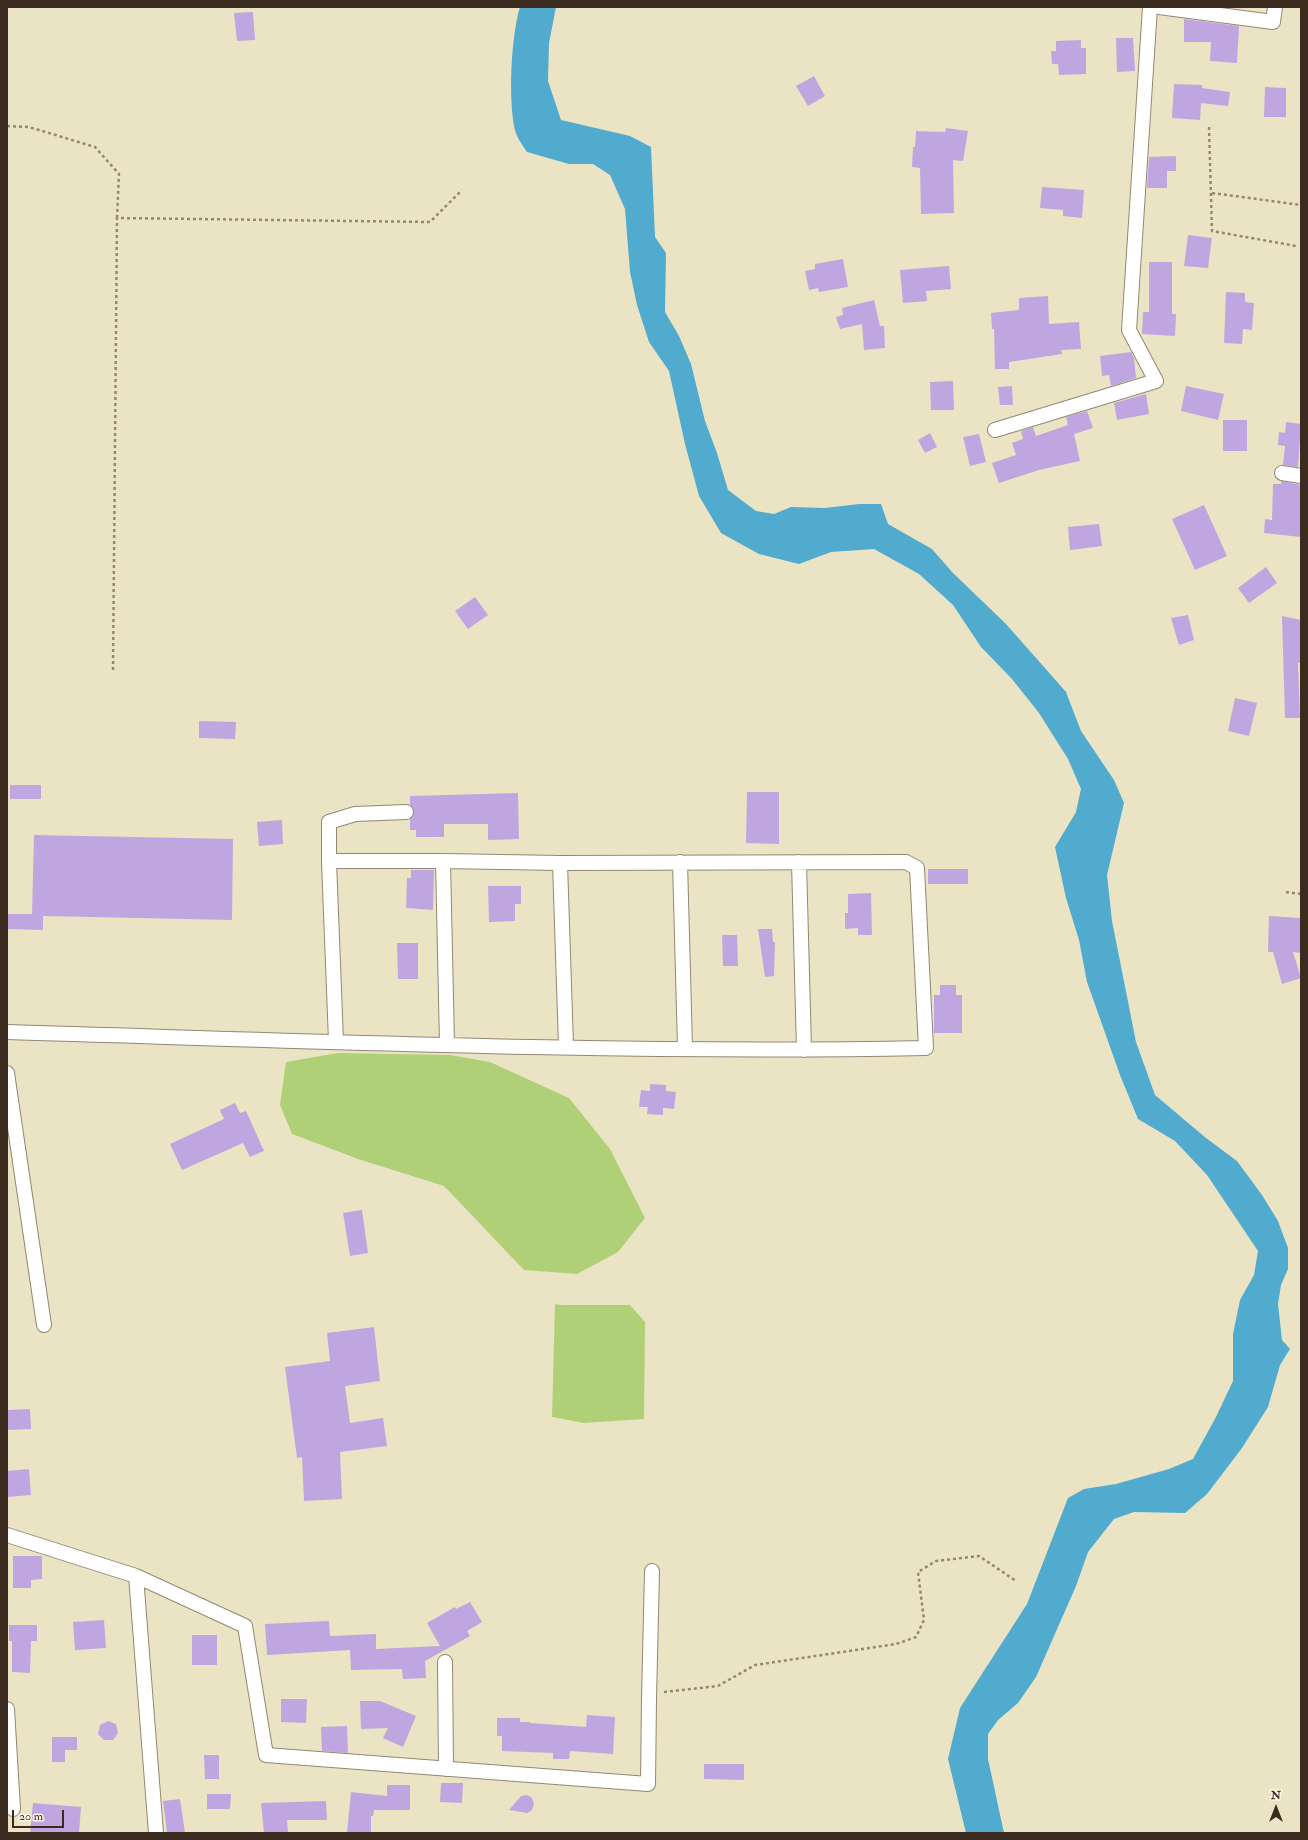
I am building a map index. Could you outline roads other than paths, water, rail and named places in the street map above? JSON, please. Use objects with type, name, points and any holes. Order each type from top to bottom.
[{"type":"street","points":[[995,430],[1156,381],[1129,330],[1150,7]]},
{"type":"street","points":[[1159,7],[1273,22],[1275,7]]},
{"type":"street","points":[[1282,474],[1301,476]]},
{"type":"street","points":[[336,1041],[329,861],[329,822],[355,814],[406,812]]},
{"type":"street","points":[[7,1032],[447,1044],[804,1050],[926,1048],[917,868],[906,862],[560,863],[329,861]]},
{"type":"street","points":[[443,861],[447,1044]]},
{"type":"street","points":[[680,862],[684,1048]]},
{"type":"street","points":[[799,862],[804,1050]]},
{"type":"street","points":[[560,863],[566,1046]]},
{"type":"street","points":[[7,1072],[44,1326]]},
{"type":"street","points":[[7,1535],[136,1576],[245,1626],[266,1755],[648,1784],[648,1699],[652,1571]]},
{"type":"street","points":[[136,1576],[156,1833]]},
{"type":"street","points":[[445,1662],[446,1769]]},
{"type":"street","points":[[7,1709],[13,1809]]},
{"type":"water","points":[[520,7],[556,7],[549,43],[548,81],[561,120],[630,136],[651,147],[655,237],[666,253],[665,312],[679,336],[691,364],[705,421],[717,453],[728,490],[756,511],[774,514],[791,507],[825,508],[859,504],[881,504],[888,524],[932,549],[953,573],[1005,623],[1066,692],[1081,731],[1114,780],[1124,803],[1107,875],[1112,921],[1136,1042],[1155,1095],[1206,1138],[1237,1161],[1262,1195],[1278,1221],[1288,1248],[1288,1269],[1281,1285],[1278,1304],[1282,1340],[1290,1349],[1280,1365],[1268,1407],[1242,1448],[1207,1494],[1185,1513],[1134,1512],[1114,1519],[1088,1552],[1076,1586],[1036,1677],[1018,1703],[998,1720],[988,1734],[988,1759],[1004,1833],[966,1833],[948,1759],[960,1708],[1027,1604],[1068,1498],[1084,1489],[1116,1484],[1169,1469],[1193,1459],[1216,1417],[1233,1381],[1233,1334],[1240,1300],[1254,1275],[1258,1251],[1207,1175],[1175,1141],[1138,1119],[1120,1075],[1087,982],[1079,940],[1066,898],[1055,847],[1076,812],[1081,789],[1068,759],[1039,713],[1012,679],[981,647],[953,605],[919,574],[874,549],[831,552],[799,564],[759,554],[721,533],[699,496],[685,444],[669,371],[649,342],[637,305],[630,272],[625,209],[610,175],[593,164],[569,164],[527,152],[516,133],[513,118],[511,86],[514,34]]}]
